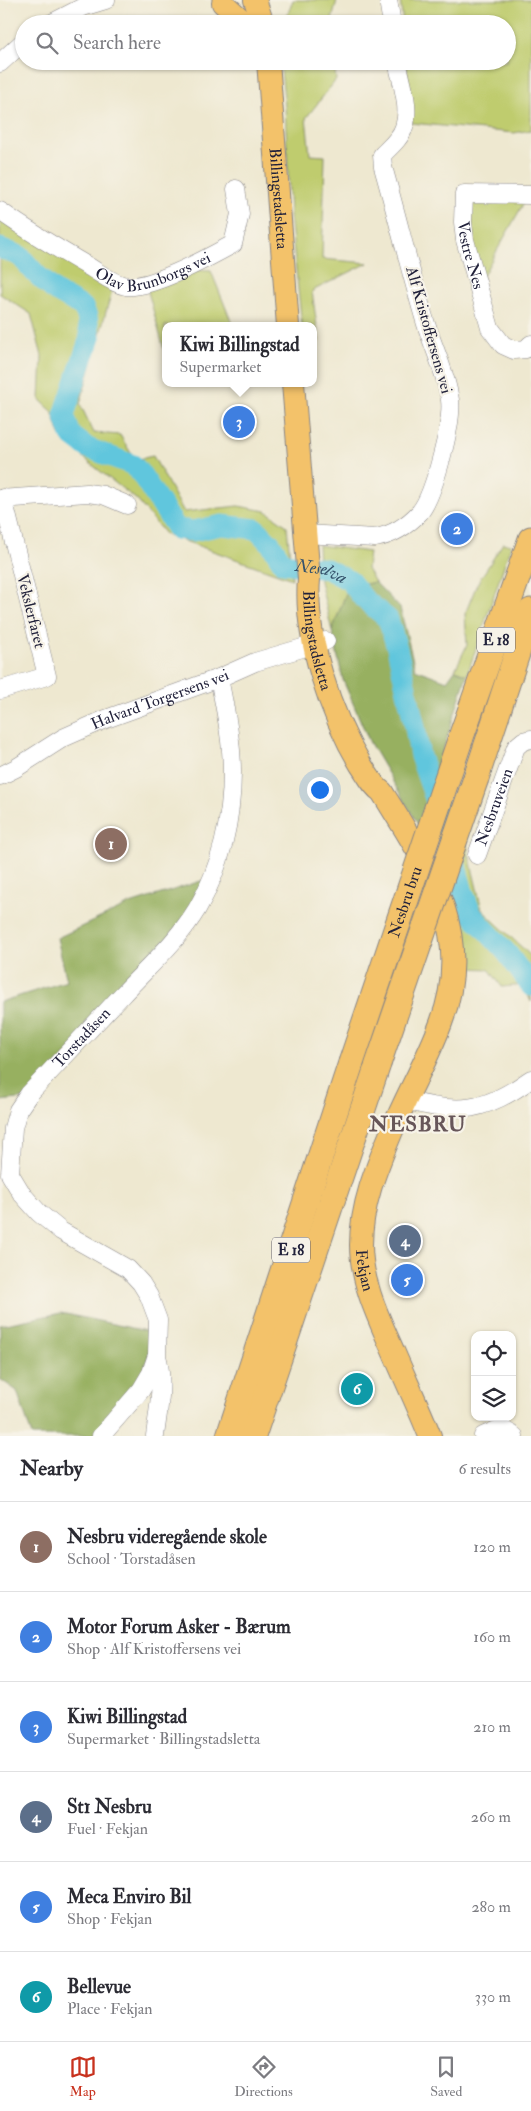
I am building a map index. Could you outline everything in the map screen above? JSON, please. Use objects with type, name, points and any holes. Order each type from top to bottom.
[{"type":"highway","name":"Nesbru bru","points":[[229,1436],[351,1063],[460,740],[531,539]]},
{"type":"highway","name":"Nesbru bru","points":[[253,1436],[531,611]]},
{"type":"main road","points":[[256,0],[260,15]]},
{"type":"main road","points":[[223,1],[237,15]]},
{"type":"main road","name":"Billingstadsletta","points":[[267,70],[288,322]]},
{"type":"main road","points":[[292,387],[306,545]]},
{"type":"main road","name":"Billingstadsletta","points":[[306,545],[309,579],[321,642],[343,701],[357,736],[381,783],[382,792],[414,845],[443,903],[449,923],[452,945],[452,976],[444,1014],[405,1100]]},
{"type":"main road","name":"Fekjan","points":[[405,1100],[370,1185],[365,1209],[361,1247],[366,1279],[376,1309],[430,1436]]},
{"type":"street","points":[[67,15],[83,7],[106,0]]},
{"type":"street","points":[[388,0],[390,15]]},
{"type":"street","points":[[0,63],[15,49]]},
{"type":"street","name":"Alf Kristoffersens vei","points":[[306,545],[375,538],[400,530],[421,510],[425,502],[436,476],[448,430],[450,401],[445,380],[426,324],[383,167],[382,155],[404,128],[406,111],[399,70]]},
{"type":"street","name":"Olav Brunborgs vei","points":[[0,211],[23,228],[106,276],[125,286],[137,285],[166,276],[233,244],[240,214],[236,189]]},
{"type":"street","name":"Vestre Nes","points":[[531,195],[464,194],[463,222],[467,247],[490,328],[503,345],[514,350],[526,349],[531,344]]},
{"type":"street","points":[[2,498],[87,493],[103,495],[127,505]]},
{"type":"street","name":"Vekslerfaret","points":[[0,690],[47,676],[2,498]]},
{"type":"street","name":"Halvard Torgersens vei","points":[[0,776],[63,738],[106,719],[219,678],[255,662],[321,642]]},
{"type":"street","name":"Torstadåsen","points":[[155,1436],[161,1371],[157,1355],[158,1320],[154,1305],[140,1283],[128,1269],[61,1231],[39,1213],[5,1176],[12,1128],[18,1110],[29,1094],[168,947],[196,910],[216,868],[228,821],[232,773],[231,744],[219,678]]},
{"type":"street","name":"Nesbruveien","points":[[477,855],[516,747],[531,739]]},
{"type":"street","points":[[405,1100],[437,1108],[461,1110],[487,1104],[513,1092],[531,1079]]},
{"type":"street","name":"Torstadåsen","points":[[102,1436],[142,1390],[151,1373],[157,1355]]},
{"type":"street","points":[[483,1436],[502,1428],[514,1436]]},
{"type":"green space","points":[[293,0],[337,0],[333,15],[287,15]]},
{"type":"green space","points":[[400,0],[531,0],[531,130],[514,133],[412,123],[407,70],[516,70],[516,15],[402,15]]},
{"type":"green space","points":[[281,70],[335,70],[336,80],[306,118],[310,155],[325,156],[322,259],[368,263],[312,291],[316,322],[302,322],[290,215],[285,107]]},
{"type":"green space","points":[[526,199],[481,279],[468,230],[472,200]]},
{"type":"green space","points":[[0,206],[113,287],[80,404],[94,433],[120,435],[135,460],[153,456],[184,512],[238,506],[266,511],[287,526],[292,579],[165,534],[137,500],[91,464],[60,435],[52,411],[40,400],[42,356],[31,314],[0,294]]},
{"type":"green space","points":[[193,270],[211,271],[231,322],[162,322],[162,342],[147,288]]},
{"type":"green space","points":[[503,543],[511,545],[467,675],[455,670],[467,645],[465,614],[477,584]]},
{"type":"green space","points":[[318,545],[369,552],[367,569],[375,582],[348,588],[332,631],[320,581]]},
{"type":"green space","points":[[375,582],[400,608],[415,669],[447,681],[455,670],[467,675],[419,826],[370,743],[343,680],[332,631],[348,588]]},
{"type":"green space","points":[[466,842],[482,910],[531,956],[531,1002],[524,985],[502,987],[489,969],[465,968],[461,921],[450,892]]},
{"type":"green space","points":[[201,881],[210,881],[160,950],[28,1098],[0,1101],[0,1002],[67,981],[57,938],[130,904]]},
{"type":"green space","points":[[61,1313],[146,1331],[151,1346],[139,1387],[92,1436],[32,1436],[17,1391],[0,1379],[0,1325]]},
{"type":"waterway","name":"Neselva","points":[[0,248],[20,256],[55,291],[83,307],[87,316],[90,337],[64,415],[71,435],[88,448],[133,465],[177,529],[193,531],[222,525],[256,529],[270,543],[283,563],[327,569],[350,581],[364,599],[388,619],[397,648],[420,756],[445,826],[463,892],[472,915],[507,953],[531,986]]},
{"type":"place","name":"Kiwi Billingstad","points":[[239,422]]},
{"type":"place","name":"Motor Forum Asker - Bærum","points":[[457,529]]},
{"type":"place","name":"Nesbru videregående skole","points":[[111,844]]},
{"type":"place","name":"St1 Nesbru","points":[[405,1241]]},
{"type":"place","name":"Meca Enviro Bil","points":[[407,1280]]},
{"type":"place","name":"Bellevue","points":[[357,1389]]},
{"type":"district","name":"NESBRU","points":[[418,1124]]}]
